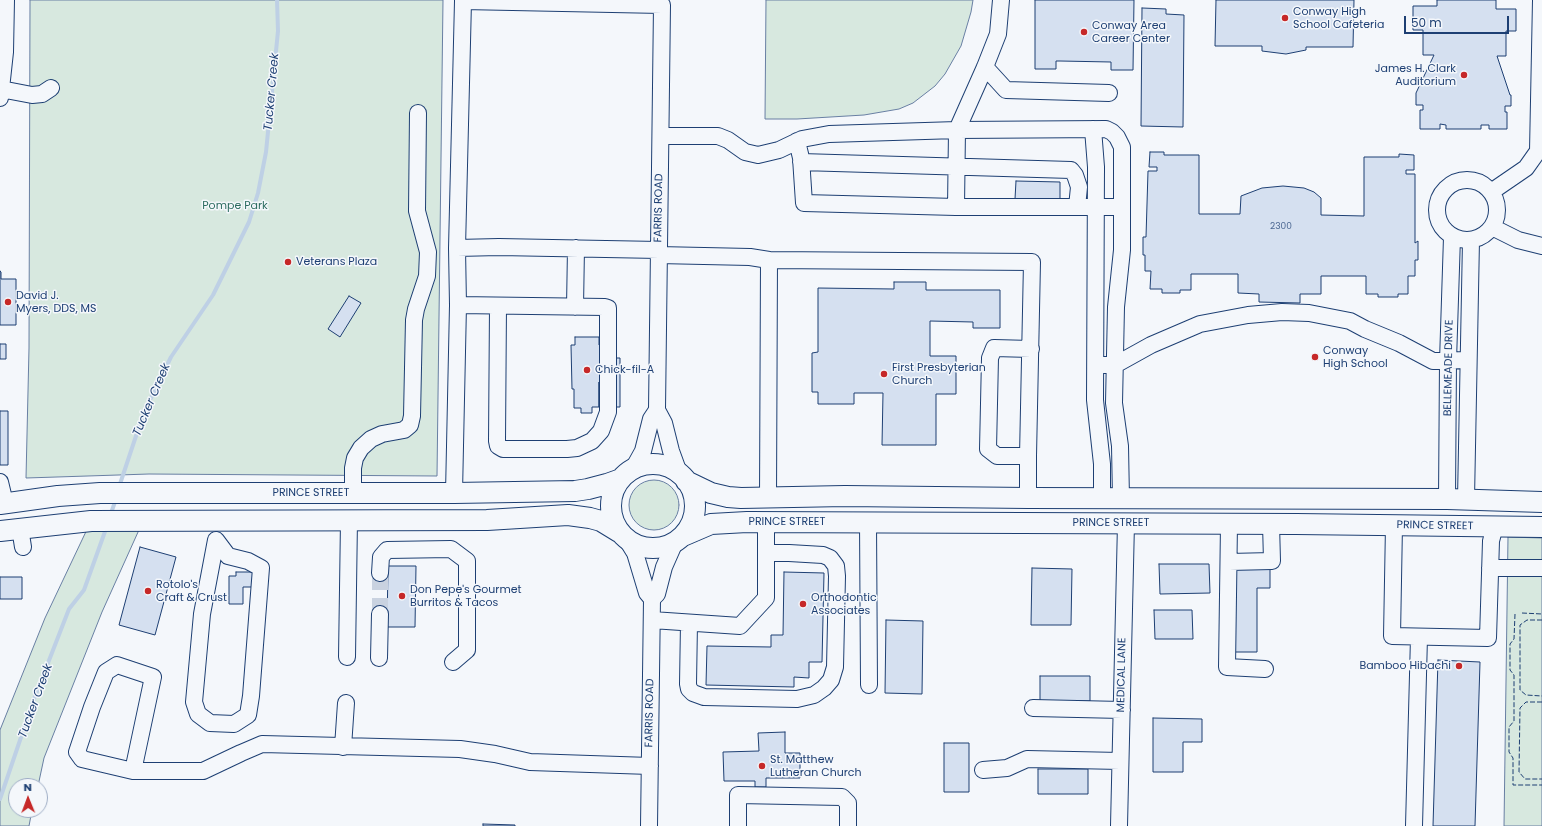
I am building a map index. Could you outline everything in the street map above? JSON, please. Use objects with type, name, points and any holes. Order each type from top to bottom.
[{"type":"main road","points":[[623,536],[613,522],[610,506],[613,489],[627,474],[644,465],[659,464],[673,469],[683,477],[711,493],[728,497],[768,498],[845,496],[1102,499],[1457,499],[1542,502]]},
{"type":"main road","name":"PRINCE STREET","points":[[2,503],[58,496],[100,493],[353,494],[575,491],[607,484],[627,474]]},
{"type":"main road","points":[[0,531],[21,537],[91,521],[488,520],[568,515],[590,518],[601,522],[634,544],[648,548],[664,547],[679,539],[692,523],[695,507],[692,490],[683,477]]},
{"type":"main road","points":[[868,522],[883,511],[1010,510],[1026,502],[1028,498]]},
{"type":"main road","points":[[1126,523],[1133,516],[1144,512],[1168,509],[1214,509],[1236,499]]},
{"type":"main road","points":[[1296,524],[1316,515],[1434,516],[1447,514],[1460,507],[1457,499]]},
{"type":"main road","points":[[1495,526],[1512,515],[1542,514]]},
{"type":"main road","name":"PRINCE STREET","points":[[679,539],[711,524],[726,522],[1296,524],[1542,527]]},
{"type":"street","points":[[6,0],[5,52],[1,94],[42,94],[51,88]]},
{"type":"street","points":[[454,493],[458,306],[457,248],[463,0],[662,2]]},
{"type":"street","points":[[956,207],[957,130],[998,34],[1000,0]]},
{"type":"street","points":[[1492,192],[1526,168],[1538,151],[1541,0]]},
{"type":"street","name":"FARRIS ROAD","points":[[662,2],[657,410],[664,423],[671,451],[683,477]]},
{"type":"street","points":[[985,67],[1006,90],[1109,93]]},
{"type":"street","points":[[353,494],[353,468],[355,458],[361,448],[371,439],[382,434],[404,430],[410,425],[412,416],[414,320],[427,276],[428,252],[417,211],[418,112]]},
{"type":"street","points":[[661,136],[718,136],[728,140],[745,152],[758,155],[779,150],[797,141],[829,134],[957,130],[1093,129],[1106,129],[1112,132],[1120,141],[1122,147],[1122,250],[1116,307],[1114,408],[1120,446],[1121,499]]},
{"type":"street","points":[[1093,129],[1096,167],[1095,400],[1102,464],[1102,499]]},
{"type":"street","points":[[797,141],[801,162],[804,203],[956,207],[1122,207]]},
{"type":"street","points":[[801,162],[956,168],[1071,170],[1075,174],[1079,186],[1077,208]]},
{"type":"street","points":[[1469,180],[1479,182],[1492,192],[1497,206],[1497,216],[1492,227],[1486,234],[1478,239],[1459,240],[1452,237],[1443,229],[1438,221],[1437,206],[1442,193],[1449,186],[1458,181],[1469,180]]},
{"type":"street","points":[[1492,227],[1518,240],[1542,246]]},
{"type":"street","name":"BELLEMEADE DRIVE","points":[[1452,237],[1448,361],[1457,499]]},
{"type":"street","name":"BELLEMEADE DRIVE","points":[[1457,499],[1468,410],[1471,240]]},
{"type":"street","points":[[457,248],[576,248],[750,257],[769,260],[1032,262],[1028,498]]},
{"type":"street","points":[[575,307],[576,248]]},
{"type":"street","points":[[768,498],[769,260]]},
{"type":"street","points":[[458,306],[498,306],[606,307],[608,309],[608,412],[605,424],[592,441],[577,448],[510,449],[498,446],[498,306]]},
{"type":"street","points":[[1096,364],[1115,365],[1151,345],[1200,324],[1248,315],[1282,312],[1309,313],[1350,321],[1365,329],[1399,342],[1434,361],[1468,360]]},
{"type":"street","points":[[1028,456],[997,456],[988,449],[990,358],[994,348],[1030,349]]},
{"type":"street","name":"FARRIS ROAD","points":[[627,474],[644,450],[651,419],[657,410]]},
{"type":"street","points":[[0,482],[2,503]]},
{"type":"street","points":[[347,657],[349,520]]},
{"type":"street","points":[[652,620],[740,626],[766,598],[766,522]]},
{"type":"street","points":[[868,522],[869,685]]},
{"type":"street","name":"MEDICAL LANE","points":[[1119,826],[1126,523]]},
{"type":"street","points":[[1229,524],[1227,667],[1265,669]]},
{"type":"street","points":[[1228,562],[1272,561],[1271,524]]},
{"type":"street","points":[[1394,525],[1392,636],[1488,638],[1491,541],[1495,526]]},
{"type":"street","name":"FARRIS ROAD","points":[[623,536],[635,553],[647,593],[652,599],[649,826]]},
{"type":"street","name":"FARRIS ROAD","points":[[652,599],[657,594],[664,567],[679,539]]},
{"type":"street","points":[[216,540],[228,556],[248,561],[261,568],[251,696],[248,715],[234,724],[210,723],[198,714],[194,702],[202,614],[216,540]]},
{"type":"street","points":[[380,572],[381,557],[387,550],[452,549],[467,561],[467,650],[453,662]]},
{"type":"street","points":[[690,623],[688,684],[689,689],[693,694],[704,697],[797,699],[814,695],[824,688],[831,680],[836,667],[836,566],[830,558],[823,555],[766,553]]},
{"type":"street","points":[[1490,568],[1542,568]]},
{"type":"street","points":[[379,658],[380,614]]},
{"type":"street","points":[[1414,826],[1419,637]]},
{"type":"street","points":[[133,771],[153,677],[118,665],[106,672],[77,752],[82,760],[133,771],[203,771],[241,752],[262,744],[460,749],[495,754],[530,762],[650,766]]},
{"type":"street","points":[[343,747],[346,703]]},
{"type":"street","points":[[1033,708],[1122,710]]},
{"type":"street","points":[[983,770],[1007,768],[1027,760],[1120,761]]},
{"type":"street","points":[[738,826],[738,795],[842,797],[848,803],[848,826]]},
{"type":"green space","name":"Pompe Park","points":[[30,0],[443,0],[437,476],[149,474],[26,478],[29,348]]},
{"type":"green space","points":[[766,0],[973,0],[961,46],[945,74],[935,86],[913,103],[899,109],[864,115],[797,119],[765,119]]},
{"type":"green space","points":[[659,480],[664,481],[672,487],[678,495],[678,515],[672,523],[664,529],[649,530],[644,529],[636,523],[630,515],[629,500],[630,495],[636,487],[644,481]]},
{"type":"green space","points":[[91,521],[143,521],[102,612],[44,758],[40,778],[8,778],[8,818],[30,818],[29,826],[0,826],[0,730],[45,618]]},
{"type":"green space","points":[[1508,537],[1542,538],[1542,826],[1504,826]]},
{"type":"building","name":"Conway Area Career Center","points":[[1035,0],[1134,0],[1133,70],[1111,70],[1111,62],[1060,61],[1056,61],[1056,69],[1035,69]]},
{"type":"building","name":"Conway High School Cafeteria","points":[[1216,0],[1354,0],[1353,47],[1306,47],[1306,50],[1286,54],[1262,51],[1262,46],[1215,46]]},
{"type":"building","name":"James H. Clark Auditorium","points":[[1437,0],[1496,0],[1496,9],[1516,9],[1516,31],[1506,31],[1506,56],[1497,56],[1511,95],[1511,106],[1505,106],[1505,112],[1507,112],[1507,129],[1489,129],[1489,125],[1481,125],[1481,129],[1446,129],[1446,125],[1440,124],[1440,129],[1420,129],[1420,110],[1423,110],[1423,105],[1416,105],[1416,93],[1434,55],[1423,55],[1423,30],[1413,30],[1413,6],[1437,6]]},
{"type":"building","points":[[1142,8],[1166,9],[1166,14],[1184,15],[1183,127],[1141,126]]},
{"type":"building","points":[[1150,152],[1164,152],[1164,155],[1199,155],[1199,214],[1240,214],[1241,196],[1262,188],[1283,186],[1304,188],[1314,192],[1321,198],[1321,215],[1364,216],[1364,157],[1399,157],[1399,154],[1414,155],[1414,170],[1406,170],[1406,174],[1415,174],[1415,243],[1418,241],[1418,260],[1415,260],[1415,276],[1408,276],[1408,294],[1398,294],[1398,297],[1378,297],[1378,294],[1366,294],[1366,276],[1321,276],[1321,294],[1300,294],[1300,303],[1259,302],[1259,294],[1238,293],[1238,274],[1191,274],[1191,290],[1180,290],[1180,293],[1162,293],[1162,289],[1150,289],[1151,271],[1145,271],[1143,237],[1146,237],[1148,171],[1157,171],[1157,167],[1149,167]]},
{"type":"building","points":[[1016,181],[1060,182],[1060,199],[1015,199]]},
{"type":"building","name":"David J. Myers, DDS, MS","points":[[0,271],[1,279],[16,279],[16,325],[0,325]]},
{"type":"building","name":"First Presbyterian Church","points":[[894,282],[926,282],[926,290],[1000,290],[1000,328],[973,328],[973,322],[930,321],[930,356],[956,356],[956,394],[936,394],[936,445],[882,445],[883,393],[854,393],[854,404],[818,404],[818,392],[812,392],[812,353],[818,352],[818,288],[894,289]]},
{"type":"building","points":[[349,296],[361,303],[340,337],[328,329]]},
{"type":"building","name":"Chick-fil-A","points":[[575,337],[599,337],[599,345],[602,345],[602,382],[599,382],[599,407],[592,407],[592,413],[581,413],[581,408],[574,408],[571,345],[575,345]]},
{"type":"building","points":[[0,344],[6,344],[6,359],[0,359]]},
{"type":"building","points":[[602,358],[620,358],[620,407],[599,407],[599,382],[602,382]]},
{"type":"building","points":[[0,411],[8,411],[8,465],[0,465]]},
{"type":"building","name":"Rotolo's Craft & Crust","points":[[140,547],[176,557],[155,635],[119,625]]},
{"type":"building","points":[[1159,564],[1209,564],[1210,593],[1160,594]]},
{"type":"building","name":"Don Pepe's Gourmet Burritos & Tacos","points":[[388,566],[416,566],[415,627],[387,627]]},
{"type":"building","points":[[1234,567],[1270,567],[1270,588],[1257,588],[1257,652],[1234,652]]},
{"type":"building","points":[[1032,568],[1072,569],[1071,625],[1031,625]]},
{"type":"building","points":[[236,572],[254,572],[254,587],[243,587],[243,604],[229,604],[229,576],[236,576]]},
{"type":"building","name":"Orthodontic Associates","points":[[784,572],[824,573],[822,662],[809,662],[809,678],[794,677],[794,687],[706,685],[707,646],[771,647],[771,635],[783,635]]},
{"type":"building","points":[[0,577],[22,577],[22,599],[0,599]]},
{"type":"building","points":[[1154,610],[1192,610],[1193,639],[1155,639]]},
{"type":"building","points":[[886,620],[923,621],[922,694],[885,693]]},
{"type":"building","points":[[1438,660],[1480,662],[1475,826],[1433,826]]},
{"type":"building","points":[[1040,676],[1090,676],[1090,701],[1040,701]]},
{"type":"building","points":[[1153,718],[1202,719],[1202,742],[1183,742],[1183,772],[1153,772]]},
{"type":"building","name":"St. Matthew Lutheran Church","points":[[785,732],[785,753],[800,753],[800,778],[766,778],[766,787],[755,787],[755,781],[724,781],[723,752],[759,751],[758,733]]},
{"type":"building","points":[[944,743],[969,743],[969,792],[944,792]]},
{"type":"building","points":[[1038,769],[1088,769],[1088,794],[1038,794]]},
{"type":"building","points":[[483,824],[515,825],[515,826],[483,826]]},
{"type":"waterway","name":"Tucker Creek","points":[[119,487],[144,412],[171,357],[213,295],[249,222],[258,193],[266,152],[278,31],[277,0]]},
{"type":"waterway","name":"Tucker Creek","points":[[110,516],[116,499]]},
{"type":"waterway","name":"Tucker Creek","points":[[0,799],[34,699],[69,609],[84,590],[107,526]]},
{"type":"tunnel","points":[[380,573],[380,614]]},
{"type":"fence","points":[[1522,613],[1542,614]]},
{"type":"fence","points":[[1515,614],[1514,639],[1510,644],[1510,670],[1514,675],[1514,721],[1509,727],[1509,752],[1513,758],[1513,785],[1542,785]]},
{"type":"fence","points":[[1542,620],[1527,620],[1520,625],[1520,690],[1526,695],[1542,696]]},
{"type":"fence","points":[[1542,702],[1526,702],[1520,708],[1519,772],[1525,779],[1542,779]]},
{"type":"place","name":"Conway High School Cafeteria","points":[[1285,18]]},
{"type":"place","name":"Conway Area Career Center","points":[[1084,32]]},
{"type":"place","name":"James H. Clark Auditorium","points":[[1464,75]]},
{"type":"place","name":"Veterans Plaza","points":[[288,262]]},
{"type":"place","name":"David J. Myers, DDS, MS","points":[[8,302]]},
{"type":"place","name":"Conway High School","points":[[1315,357]]},
{"type":"place","name":"Chick-fil-A","points":[[587,370]]},
{"type":"place","name":"First Presbyterian Church","points":[[884,374]]},
{"type":"place","name":"Rotolo's Craft & Crust","points":[[148,591]]},
{"type":"place","name":"Don Pepe's Gourmet Burritos & Tacos","points":[[402,596]]},
{"type":"place","name":"Orthodontic Associates","points":[[803,604]]},
{"type":"place","name":"Bamboo Hibachi","points":[[1459,666]]},
{"type":"place","name":"St. Matthew Lutheran Church","points":[[762,766]]}]
